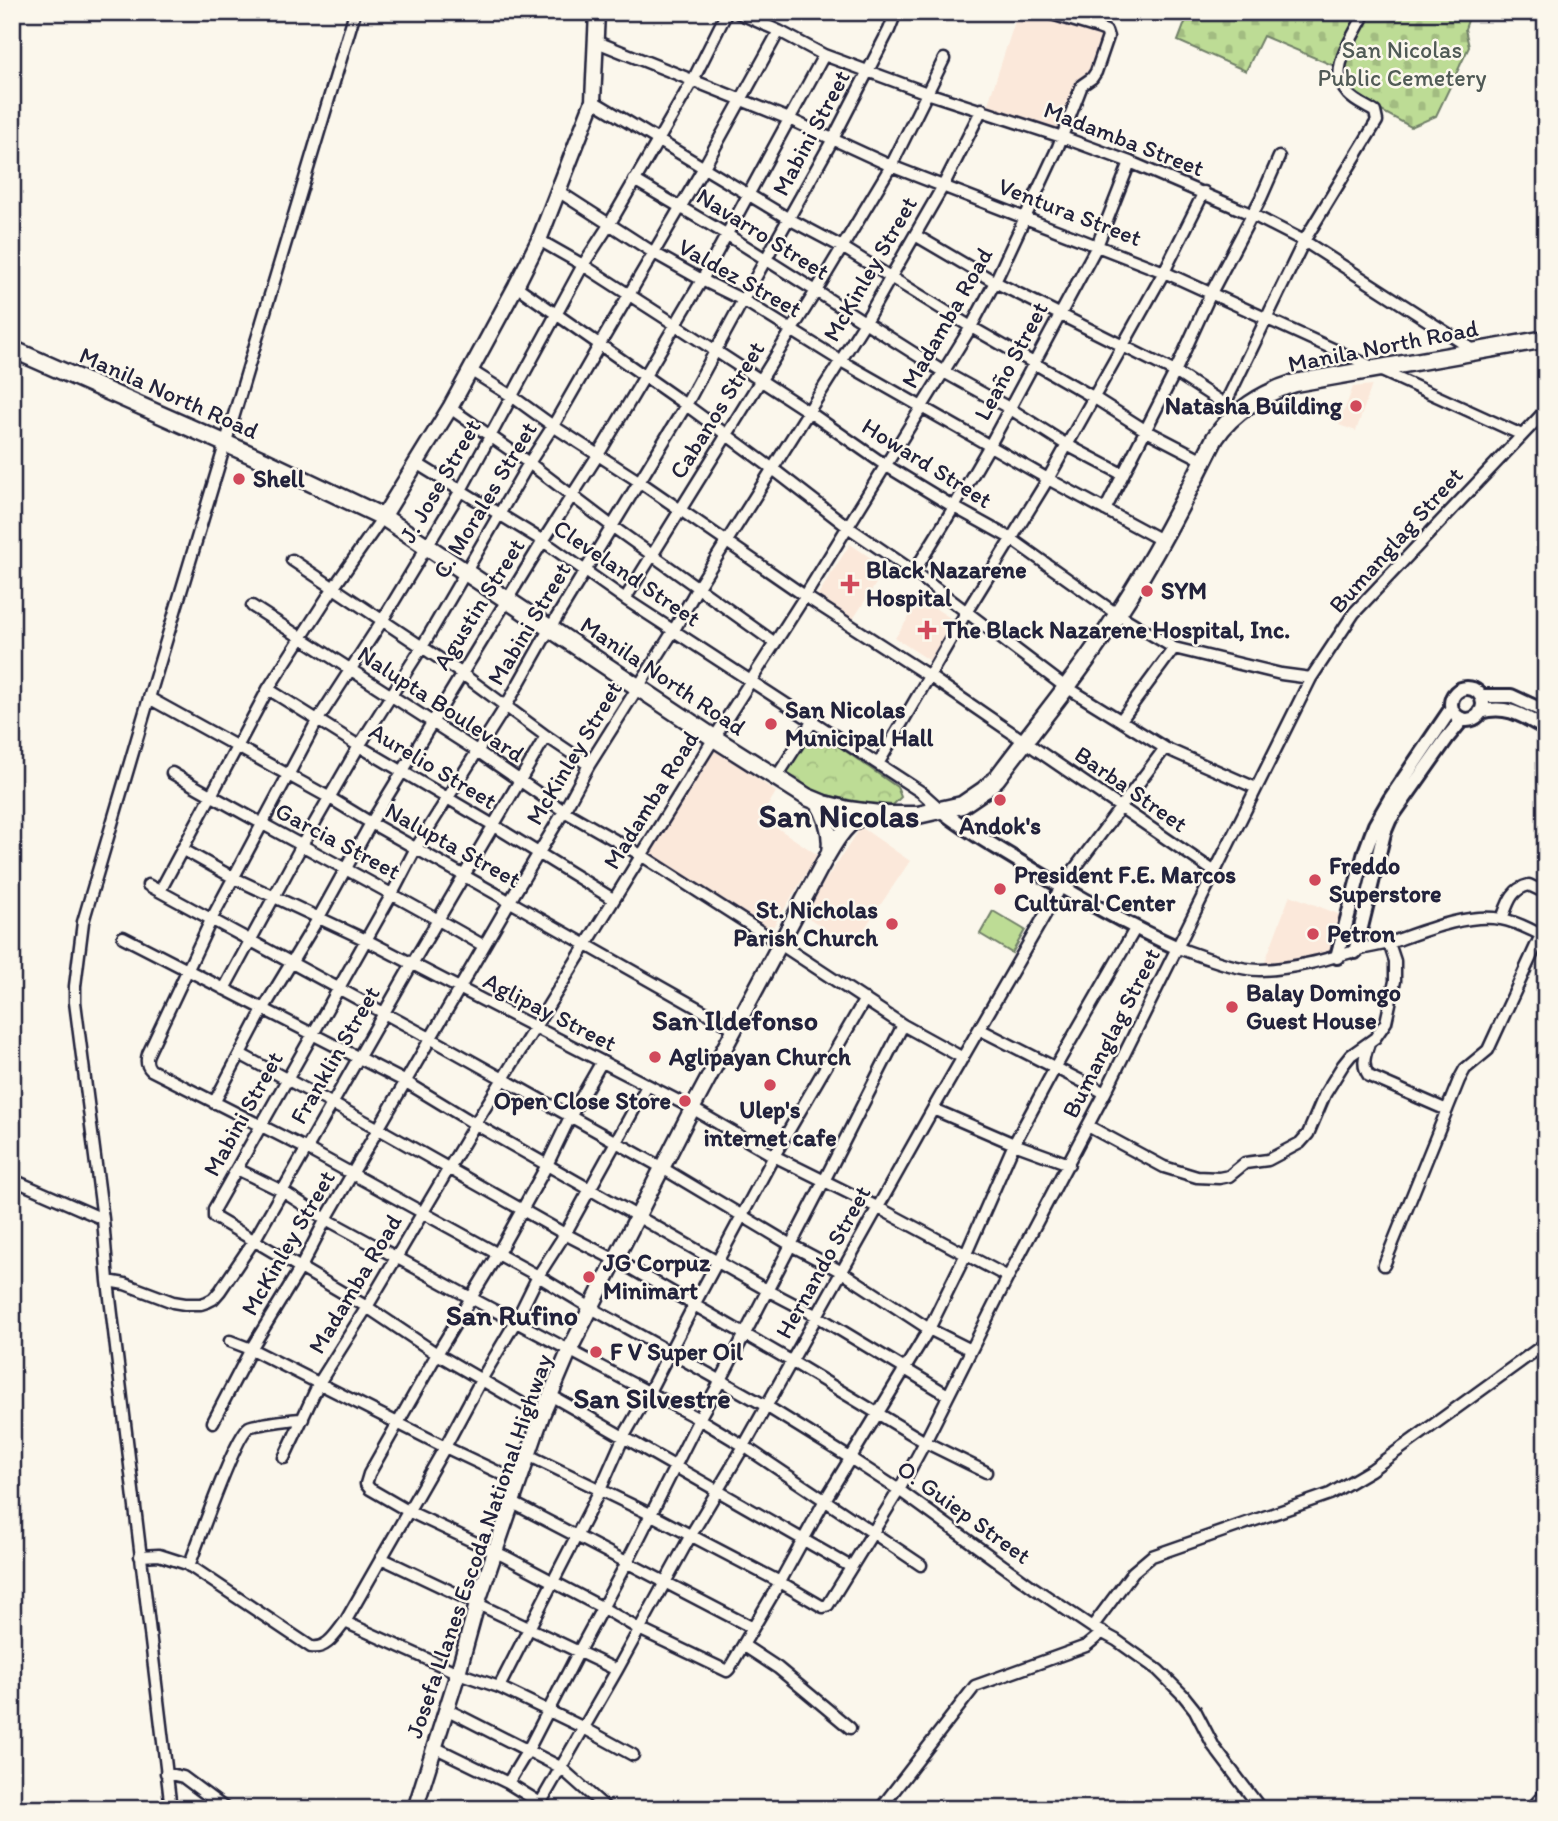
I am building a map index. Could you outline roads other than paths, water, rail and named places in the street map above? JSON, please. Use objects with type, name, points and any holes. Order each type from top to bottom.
[{"type":"highway","name":"Manila North Road","points":[[12,349],[225,443],[383,517],[807,797],[836,807],[887,815],[918,815],[962,805],[997,778],[1118,615],[1232,409],[1261,399],[1284,386],[1340,374],[1546,340]]},
{"type":"main road","points":[[383,517],[450,408],[539,240],[593,101],[597,12]]},
{"type":"main road","points":[[816,800],[823,811],[830,838],[828,855]]},
{"type":"main road","name":"Josefa Llanes Escoda National Highway","points":[[416,1808],[478,1604],[542,1415],[569,1349],[692,1109],[828,855],[838,838],[854,822],[877,813]]},
{"type":"street","points":[[171,1809],[75,986],[83,922],[355,12]]},
{"type":"street","name":"J. Jose Street","points":[[214,1103],[151,1070],[147,1065],[148,1054],[187,970],[317,721],[382,621],[461,490],[583,265],[693,80],[727,12]]},
{"type":"street","name":"Madamba Street","points":[[736,12],[824,55],[927,93],[1062,137],[1204,192],[1304,241],[1475,351]]},
{"type":"street","name":"Mabini Street","points":[[255,1239],[214,1217],[214,1209],[393,894],[416,848],[506,706],[686,405],[833,139],[896,12]]},
{"type":"street","name":"Madamba Road","points":[[284,1458],[319,1383],[449,1167],[641,855],[848,527],[971,327],[995,282],[1062,137],[1082,85],[1096,72],[1108,37],[1106,32],[1098,28],[1045,12]]},
{"type":"street","points":[[915,235],[1059,316],[1175,372],[1232,409],[1266,319],[1304,241],[1377,121],[1375,112],[1349,95],[1338,77],[1344,55],[1365,12]]},
{"type":"street","name":"C. Morales Street","points":[[224,989],[302,845],[553,426],[704,167],[779,31]]},
{"type":"street","name":"Ventura Street","points":[[597,42],[789,119],[891,166],[1164,272],[1522,435]]},
{"type":"street","name":"Agustin Street","points":[[214,1103],[264,1008],[371,823],[676,325],[824,55]]},
{"type":"street","name":"Cabanos Street","points":[[625,598],[891,166],[944,59]]},
{"type":"street","points":[[593,101],[1145,430],[1203,460]]},
{"type":"street","name":"McKinley Street","points":[[214,1422],[251,1349],[301,1267],[326,1219],[589,765],[865,322],[943,186],[982,109]]},
{"type":"street","points":[[1105,510],[1279,157]]},
{"type":"street","name":"Leaño Street","points":[[915,572],[990,445],[1097,246],[1130,162]]},
{"type":"street","name":"Navarro Street","points":[[634,180],[726,234],[942,371],[1122,474]]},
{"type":"street","name":"Valdez Street","points":[[558,191],[654,253],[743,300],[841,361],[1161,540]]},
{"type":"street","points":[[878,764],[1010,538],[1048,479],[1164,272],[1204,192]]},
{"type":"street","name":"Howard Street","points":[[539,240],[629,294],[885,465],[1010,538],[1118,615],[1174,648],[1281,674],[1311,678]]},
{"type":"street","points":[[516,286],[686,405],[1067,687],[1165,748],[1256,788]]},
{"type":"street","name":"Barba Street","points":[[471,370],[805,596],[929,676],[1215,872]]},
{"type":"street","points":[[450,408],[775,643]]},
{"type":"street","name":"Bumanglag Street","points":[[780,1582],[823,1607],[828,1605],[899,1490],[925,1442],[1105,1093],[1311,678],[1354,613],[1546,410]]},
{"type":"street","name":"Cleveland Street","points":[[416,463],[543,541],[625,598],[921,792],[941,810]]},
{"type":"street","points":[[160,891],[268,689],[383,517]]},
{"type":"street","points":[[292,559],[461,673],[589,765]]},
{"type":"street","name":"Nalupta Boulevard","points":[[251,606],[477,751],[564,811],[641,855],[903,1025],[963,1058]]},
{"type":"street","points":[[1121,720],[1174,648]]},
{"type":"street","points":[[1481,696],[1482,707],[1476,717],[1462,720],[1455,716],[1450,701],[1460,689],[1467,688],[1481,696],[1511,696],[1546,712]]},
{"type":"street","name":"Aurelio Street","points":[[268,689],[613,900]]},
{"type":"street","name":"Nalupta Street","points":[[149,698],[735,1028]]},
{"type":"street","points":[[1336,957],[1375,825],[1451,709]]},
{"type":"street","points":[[1480,712],[1503,709],[1546,729]]},
{"type":"street","points":[[1355,952],[1384,833],[1390,820],[1462,720]]},
{"type":"street","points":[[776,778],[812,722]]},
{"type":"street","name":"Franklin Street","points":[[108,1281],[125,1284],[173,1302],[193,1304],[208,1302],[220,1291],[255,1239],[331,1103],[546,736]]},
{"type":"street","name":"Hernando Street","points":[[539,1805],[1061,887],[1165,748]]},
{"type":"street","name":"Garcia Street","points":[[172,773],[484,946]]},
{"type":"street","points":[[941,810],[957,824],[1135,929],[1211,960],[1257,970],[1336,957],[1478,918],[1502,919],[1544,936],[1491,1044],[1485,1053],[1465,1069],[1384,1265]]},
{"type":"street","name":"Aglipay Street","points":[[182,849],[234,878],[366,940],[536,1028],[692,1109],[774,1156],[1008,1277]]},
{"type":"street","points":[[148,885],[663,1168],[791,1245],[842,1272],[929,1329],[971,1350]]},
{"type":"street","points":[[1502,919],[1510,897],[1518,888],[1529,885],[1546,894]]},
{"type":"street","points":[[601,1063],[497,1255],[437,1354],[369,1474],[366,1484],[408,1511],[496,1553],[724,1671],[729,1669],[825,1500],[929,1329],[965,1256],[1014,1144],[1135,929]]},
{"type":"street","points":[[123,937],[406,1082],[547,1165],[817,1316],[948,1395]]},
{"type":"street","points":[[1088,1126],[1164,1167],[1198,1177],[1229,1176],[1245,1163],[1268,1160],[1304,1140],[1325,1094],[1343,1065],[1351,1055],[1375,1038],[1385,1022],[1395,981],[1395,961],[1389,943]]},
{"type":"street","points":[[499,1687],[600,1490],[624,1436],[774,1156],[865,999]]},
{"type":"street","points":[[508,1783],[627,1562],[903,1025]]},
{"type":"street","points":[[979,1029],[1105,1093]]},
{"type":"street","points":[[1369,1043],[1364,1064],[1370,1076],[1447,1110]]},
{"type":"street","points":[[240,1055],[616,1260],[792,1361],[925,1442],[986,1472]]},
{"type":"street","points":[[140,1556],[169,1557],[189,1566],[316,1648],[324,1646],[345,1622],[647,1086]]},
{"type":"street","name":"O. Guiep Street","points":[[214,1103],[261,1125],[538,1276],[766,1406],[899,1490],[1034,1588],[1158,1670],[1195,1710],[1214,1746],[1261,1809]]},
{"type":"street","points":[[933,1109],[1069,1164]]},
{"type":"street","points":[[237,1169],[699,1419],[744,1446],[921,1565]]},
{"type":"street","points":[[16,1181],[103,1219]]},
{"type":"street","points":[[255,1239],[367,1307],[437,1354],[542,1415]]},
{"type":"street","points":[[230,1341],[519,1482]]},
{"type":"street","points":[[1092,1627],[1133,1572],[1152,1556],[1343,1488],[1546,1343]]},
{"type":"street","points":[[550,1395],[850,1567]]},
{"type":"street","points":[[189,1566],[224,1477],[248,1427],[259,1423],[303,1419]]},
{"type":"street","points":[[528,1455],[650,1514],[780,1582]]},
{"type":"street","points":[[513,1503],[753,1628]]},
{"type":"street","points":[[381,1558],[617,1670]]},
{"type":"street","points":[[345,1622],[458,1673],[499,1687],[633,1755]]},
{"type":"street","points":[[880,1809],[975,1686],[1086,1646],[1102,1632]]},
{"type":"street","points":[[743,1645],[771,1662],[850,1728]]},
{"type":"street","points":[[446,1709],[560,1767],[607,1809]]},
{"type":"street","points":[[434,1747],[508,1783],[539,1805],[550,1809]]},
{"type":"street","points":[[166,1773],[183,1777],[226,1809]]},
{"type":"street","points":[[1531,1809],[1546,1792]]},
{"type":"place","name":"Natasha Building","points":[[1356,406]]},
{"type":"place","name":"Shell","points":[[239,479]]},
{"type":"place","name":"Black Nazarene Hospital","points":[[850,584]]},
{"type":"place","name":"SYM","points":[[1147,591]]},
{"type":"place","name":"The Black Nazarene Hospital, Inc.","points":[[927,630]]},
{"type":"place","name":"San Nicolas Municipal Hall","points":[[771,724]]},
{"type":"place","name":"Andok's","points":[[1000,800]]},
{"type":"place","name":"Freddo Superstore","points":[[1315,880]]},
{"type":"place","name":"President F.E. Marcos Cultural Center","points":[[1000,889]]},
{"type":"place","name":"St. Nicholas Parish Church","points":[[892,924]]},
{"type":"place","name":"Petron","points":[[1313,934]]},
{"type":"place","name":"Balay Domingo Guest House","points":[[1232,1007]]},
{"type":"place","name":"Aglipayan Church","points":[[655,1057]]},
{"type":"place","name":"Ulep's internet cafe","points":[[770,1085]]},
{"type":"place","name":"Open Close Store","points":[[685,1101]]},
{"type":"place","name":"JG Corpuz Minimart","points":[[589,1277]]},
{"type":"place","name":"F V Super Oil","points":[[596,1352]]},
{"type":"district","name":"San Nicolas","points":[[839,816]]},
{"type":"district","name":"San Ildefonso","points":[[735,1020]]},
{"type":"district","name":"San Rufino","points":[[512,1315]]},
{"type":"district","name":"San Silvestre","points":[[652,1398]]},
{"type":"park label","name":"San Nicolas Public Cemetery","points":[[1402,64]]}]
